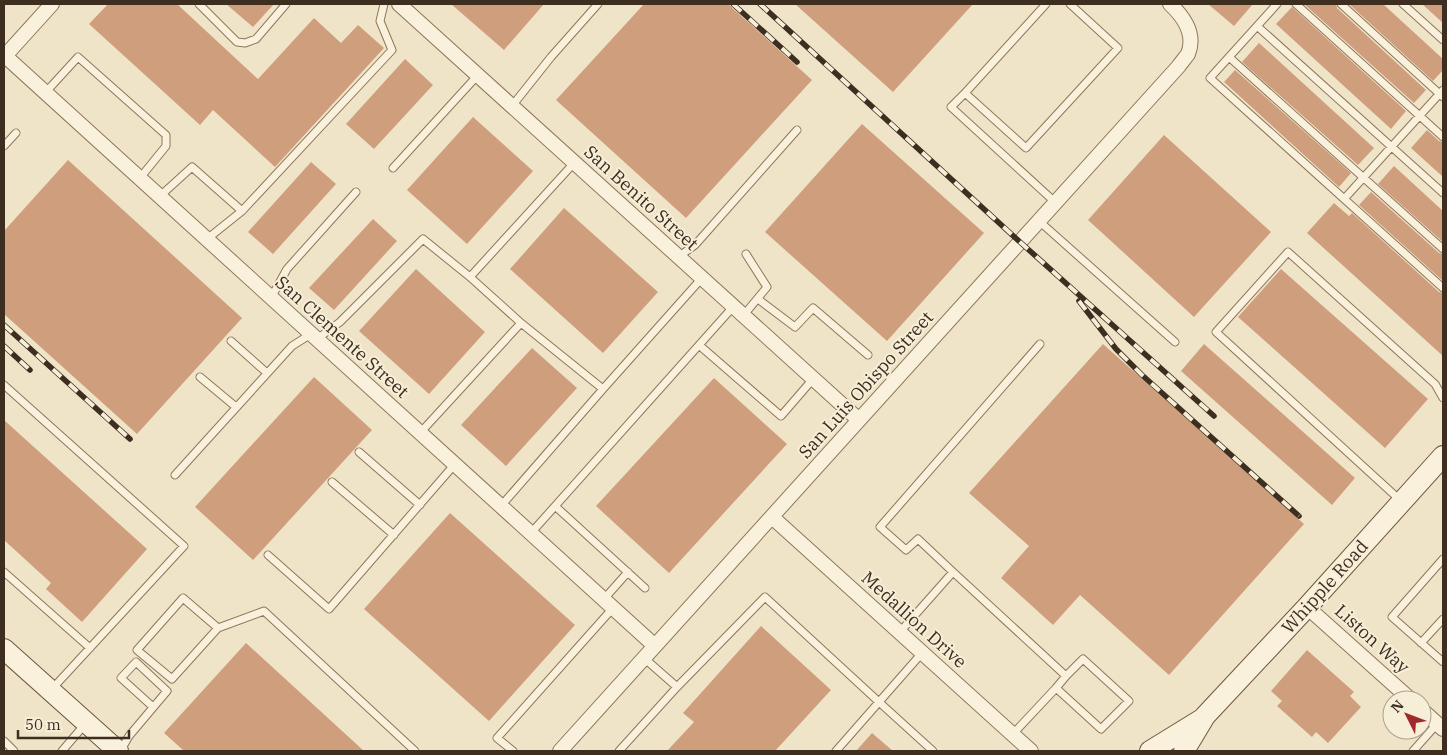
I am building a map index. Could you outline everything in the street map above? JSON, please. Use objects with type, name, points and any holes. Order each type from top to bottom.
[{"type":"main road","name":"Whipple Road","points":[[1184,751],[1206,716],[1443,456]]},
{"type":"main road","points":[[4,648],[119,751]]},
{"type":"main road","name":"Whipple Road","points":[[1150,751],[1206,716]]},
{"type":"street","points":[[4,56],[52,4]]},
{"type":"street","name":"San Benito Street","points":[[398,4],[859,420]]},
{"type":"street","name":"San Luis Obispo Street","points":[[560,751],[1178,67],[1188,54],[1191,39],[1187,23],[1170,4]]},
{"type":"street","name":"San Clemente Street","points":[[4,56],[655,646]]},
{"type":"street","name":"Medallion Drive","points":[[772,518],[1031,751]]},
{"type":"street","name":"Liston Way","points":[[1307,607],[1400,690]]},
{"type":"lane","points":[[198,4],[237,42],[246,43],[256,39],[286,4]]},
{"type":"lane","points":[[207,240],[242,211],[392,50],[380,21],[384,4]]},
{"type":"lane","points":[[512,106],[551,57],[598,4]]},
{"type":"lane","points":[[1046,4],[951,107],[1056,203]]},
{"type":"lane","points":[[965,93],[1026,148],[1118,48],[1070,4]]},
{"type":"lane","points":[[1277,4],[1210,78],[1443,288]]},
{"type":"lane","points":[[1296,4],[1443,137]]},
{"type":"lane","points":[[1341,4],[1442,94],[1344,199]]},
{"type":"lane","points":[[1403,4],[1443,40]]},
{"type":"lane","points":[[1257,26],[1443,193]]},
{"type":"lane","points":[[45,93],[78,57],[166,135],[166,146],[140,179]]},
{"type":"lane","points":[[1229,57],[1443,249]]},
{"type":"lane","points":[[393,168],[478,75]]},
{"type":"lane","points":[[678,257],[695,245],[797,130]]},
{"type":"lane","points":[[4,146],[16,133]]},
{"type":"lane","points":[[470,277],[574,163]]},
{"type":"lane","points":[[159,197],[192,166],[242,211]]},
{"type":"lane","points":[[271,298],[287,269],[356,192]]},
{"type":"lane","points":[[1039,222],[1175,342]]},
{"type":"lane","points":[[175,475],[292,346],[314,337],[340,322],[423,239],[470,277],[521,323],[603,389]]},
{"type":"lane","points":[[1402,502],[1216,332],[1288,252],[1435,384],[1443,398]]},
{"type":"lane","points":[[531,533],[699,345],[738,311],[758,299],[767,287],[746,254]]},
{"type":"lane","points":[[501,506],[702,278]]},
{"type":"lane","points":[[758,299],[795,327],[813,308],[868,355]]},
{"type":"lane","points":[[420,433],[521,323]]},
{"type":"lane","points":[[231,341],[267,373]]},
{"type":"lane","points":[[1040,344],[880,526],[906,550],[918,539],[1066,676]]},
{"type":"lane","points":[[699,345],[781,416],[813,379]]},
{"type":"lane","points":[[200,377],[236,408]]},
{"type":"lane","points":[[4,385],[184,546],[50,691]]},
{"type":"lane","points":[[359,452],[420,505]]},
{"type":"lane","points":[[268,555],[329,609],[455,464]]},
{"type":"lane","points":[[332,482],[394,535]]},
{"type":"lane","points":[[555,506],[645,588]]},
{"type":"lane","points":[[1443,559],[1392,617],[1443,662]]},
{"type":"lane","points":[[4,572],[90,648]]},
{"type":"lane","points":[[513,751],[497,738],[609,604],[628,572]]},
{"type":"lane","points":[[900,633],[953,572]]},
{"type":"lane","points":[[619,751],[677,687],[765,597],[933,751]]},
{"type":"lane","points":[[218,628],[184,598],[137,650],[172,679],[218,628],[264,611],[415,751]]},
{"type":"lane","points":[[1421,643],[1443,619]]},
{"type":"lane","points":[[836,751],[922,653]]},
{"type":"lane","points":[[644,658],[677,687]]},
{"type":"lane","points":[[1012,735],[1083,659],[1128,701],[1101,729],[1056,688]]},
{"type":"lane","points":[[119,751],[129,736],[167,691],[136,662],[121,678],[153,707]]},
{"type":"lane","points":[[62,751],[86,723]]},
{"type":"lane","points":[[1413,751],[1440,726]]},
{"type":"lane","points":[[4,741],[14,751]]},
{"type":"building","points":[[108,4],[177,4],[258,79],[314,18],[341,43],[358,25],[384,48],[275,167],[213,110],[200,125],[89,24]]},
{"type":"building","points":[[226,4],[274,4],[253,27]]},
{"type":"building","points":[[451,4],[544,4],[504,50]]},
{"type":"building","points":[[644,4],[728,4],[812,80],[686,218],[556,100]]},
{"type":"building","points":[[795,4],[973,4],[893,92]]},
{"type":"building","points":[[1208,4],[1253,4],[1234,26]]},
{"type":"building","points":[[1304,4],[1336,4],[1337,8],[1426,90],[1414,103]]},
{"type":"building","points":[[1349,4],[1383,4],[1443,59],[1443,70],[1433,81]]},
{"type":"building","points":[[1422,4],[1443,4],[1443,23]]},
{"type":"building","points":[[1292,7],[1406,111],[1391,129],[1276,24]]},
{"type":"building","points":[[1259,43],[1374,148],[1358,165],[1242,62]]},
{"type":"building","points":[[405,59],[433,85],[374,149],[346,124]]},
{"type":"building","points":[[1235,70],[1351,173],[1339,187],[1224,82]]},
{"type":"building","points":[[473,117],[533,171],[467,244],[407,190]]},
{"type":"building","points":[[862,124],[984,233],[887,341],[765,232]]},
{"type":"building","points":[[1427,130],[1439,141],[1443,142],[1443,177],[1411,148]]},
{"type":"building","points":[[1164,135],[1271,232],[1194,317],[1088,220]]},
{"type":"building","points":[[68,160],[242,318],[137,434],[4,314],[4,231]]},
{"type":"building","points":[[311,162],[336,184],[273,254],[248,232]]},
{"type":"building","points":[[1394,166],[1443,211],[1443,242],[1378,184]]},
{"type":"building","points":[[1371,192],[1439,253],[1443,254],[1443,281],[1359,205]]},
{"type":"building","points":[[1334,203],[1349,216],[1352,213],[1439,292],[1443,293],[1443,356],[1307,233]]},
{"type":"building","points":[[564,208],[658,292],[603,353],[510,269]]},
{"type":"building","points":[[373,219],[397,241],[334,310],[309,288]]},
{"type":"building","points":[[416,269],[485,332],[429,394],[359,331]]},
{"type":"building","points":[[1281,269],[1428,399],[1385,448],[1238,317]]},
{"type":"building","points":[[1103,344],[1304,524],[1169,675],[1080,595],[1053,625],[1001,578],[1029,546],[969,493]]},
{"type":"building","points":[[1204,344],[1355,478],[1332,505],[1181,371]]},
{"type":"building","points":[[532,348],[577,388],[506,466],[461,425]]},
{"type":"building","points":[[314,377],[372,430],[253,560],[195,507]]},
{"type":"building","points":[[714,378],[787,444],[669,573],[596,506]]},
{"type":"building","points":[[4,420],[147,549],[82,622],[46,589],[51,583],[4,540]]},
{"type":"building","points":[[450,513],[575,625],[489,721],[364,609]]},
{"type":"building","points":[[761,626],[831,690],[775,751],[667,751],[694,722],[683,713]]},
{"type":"building","points":[[246,643],[364,751],[184,751],[164,733]]},
{"type":"building","points":[[1307,650],[1354,692],[1350,696],[1361,707],[1328,743],[1316,732],[1312,737],[1277,706],[1282,701],[1271,691]]},
{"type":"building","points":[[872,733],[893,751],[856,751]]},
{"type":"railway","points":[[733,4],[797,62]]},
{"type":"railway","points":[[760,4],[1020,242],[1214,416]]},
{"type":"railway","points":[[1079,301],[1116,349],[1142,375],[1299,516]]},
{"type":"railway","points":[[4,325],[130,439]]},
{"type":"railway","points":[[4,346],[30,370]]}]
